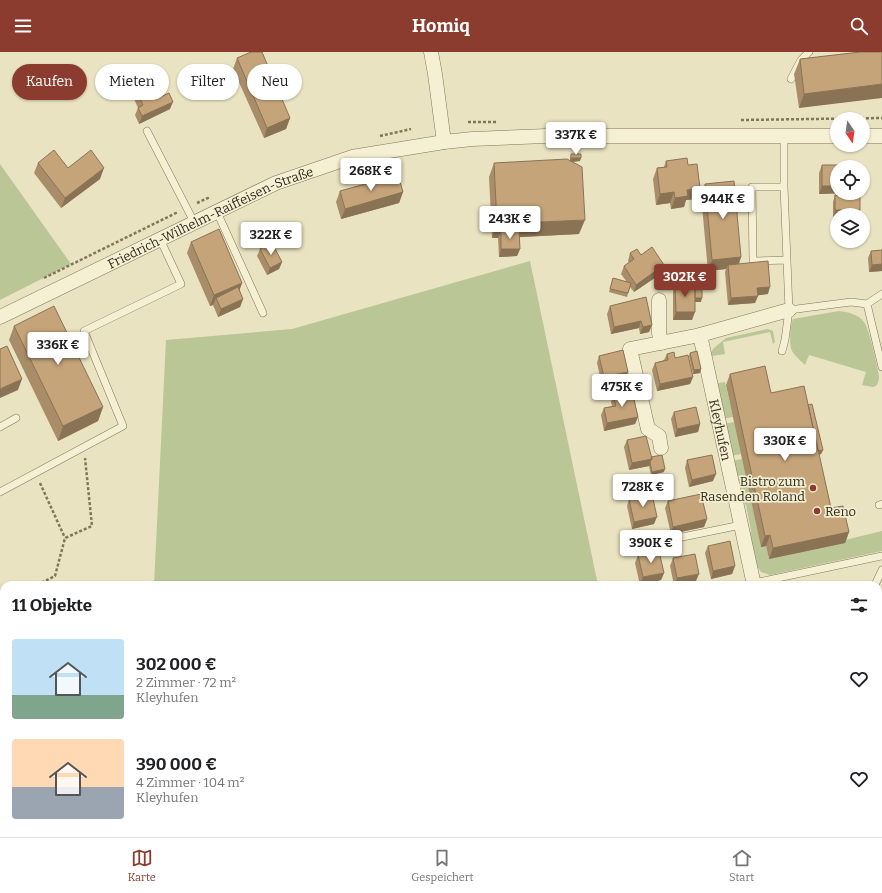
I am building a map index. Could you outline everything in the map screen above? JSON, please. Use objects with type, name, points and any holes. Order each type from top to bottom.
[{"type":"street","points":[[431,52],[444,142]]},
{"type":"street","name":"Friedrich-Wilhelm-Raiffeisen-Straße","points":[[0,317],[276,183],[352,157],[472,139],[546,136],[830,136]]},
{"type":"street","points":[[870,136],[882,136]]},
{"type":"street","points":[[659,300],[659,333],[661,343]]},
{"type":"street","points":[[661,448],[659,436],[648,429],[630,349],[700,335],[789,310]]},
{"type":"street","name":"Kleyhufen","points":[[700,335],[753,581]]},
{"type":"lane","points":[[791,79],[801,60],[809,52]]},
{"type":"lane","points":[[147,131],[194,222]]},
{"type":"lane","points":[[782,351],[789,310],[784,187],[784,136]]},
{"type":"lane","points":[[784,187],[752,187],[753,261],[787,260]]},
{"type":"lane","points":[[216,212],[263,313]]},
{"type":"lane","points":[[0,492],[123,426],[84,332],[180,284],[160,239]]},
{"type":"lane","points":[[789,310],[851,302],[867,304],[882,294]]},
{"type":"lane","points":[[867,304],[882,367]]},
{"type":"lane","points":[[0,427],[16,418]]},
{"type":"lane","points":[[663,541],[741,525]]},
{"type":"lane","points":[[768,581],[882,556]]},
{"type":"lane","points":[[877,581],[882,570]]},
{"type":"path","points":[[65,538],[92,526],[83,447]]},
{"type":"path","points":[[35,473],[65,538],[55,576],[45,581]]},
{"type":"green space","points":[[0,164],[71,264],[0,300]]},
{"type":"green space","points":[[530,261],[597,581],[154,581],[166,340],[292,329]]},
{"type":"green space","points":[[839,311],[856,315],[862,319],[866,326],[873,348],[879,377],[876,386],[873,387],[862,385],[866,372],[809,355],[805,365],[792,351],[790,335],[793,319]]},
{"type":"green space","points":[[768,329],[773,331],[775,342],[773,344],[770,332],[723,342],[725,354],[712,356],[718,383],[725,382],[733,417],[722,419],[711,352],[726,338]]},
{"type":"green space","points":[[734,422],[741,454],[731,456],[723,424]]},
{"type":"green space","points":[[742,459],[761,546],[766,546],[769,559],[844,543],[845,540],[882,531],[882,551],[770,575],[761,572],[755,563],[749,537],[751,531],[746,505],[741,501],[732,461]]},
{"type":"building","points":[[251,52],[262,52],[267,64],[247,64],[247,81],[237,58]]},
{"type":"building","points":[[860,52],[882,52],[882,84],[804,94],[800,59]]},
{"type":"building","points":[[169,93],[173,102],[142,116],[138,108],[143,105],[141,100],[169,100]]},
{"type":"building","points":[[255,100],[282,100],[290,118],[267,128]]},
{"type":"building","points":[[54,150],[68,168],[91,150],[104,168],[65,198],[38,163]]},
{"type":"building","points":[[571,154],[581,154],[581,158],[571,158]]},
{"type":"building","points":[[687,158],[688,165],[697,164],[700,188],[687,190],[688,196],[675,198],[674,192],[660,194],[657,168],[667,167],[666,161]]},
{"type":"building","points":[[567,159],[582,167],[585,220],[497,224],[494,163]]},
{"type":"building","points":[[822,165],[830,165],[830,186],[822,186]]},
{"type":"building","points":[[398,175],[403,192],[345,209],[340,191]]},
{"type":"building","points":[[734,181],[741,257],[712,260],[705,184]]},
{"type":"building","points":[[835,200],[860,200],[860,208],[835,208]]},
{"type":"building","points":[[219,229],[242,283],[214,295],[191,242]]},
{"type":"building","points":[[519,230],[520,249],[501,249],[501,231]]},
{"type":"building","points":[[272,243],[282,262],[270,268],[260,249]]},
{"type":"building","points":[[652,247],[664,265],[636,285],[624,266],[634,259],[630,253],[637,249],[641,255]]},
{"type":"building","points":[[882,250],[882,264],[872,265],[871,251]]},
{"type":"building","points":[[768,261],[770,287],[757,288],[758,296],[731,298],[728,265]]},
{"type":"building","points":[[613,278],[631,283],[628,293],[610,289]]},
{"type":"building","points":[[693,278],[702,278],[702,298],[695,298],[695,284],[693,285]]},
{"type":"building","points":[[695,284],[695,312],[676,312],[675,285]]},
{"type":"building","points":[[238,287],[243,299],[221,309],[216,298]]},
{"type":"building","points":[[646,297],[652,325],[643,327],[641,321],[614,327],[610,306]]},
{"type":"building","points":[[54,306],[103,407],[63,426],[14,326]]},
{"type":"building","points":[[7,346],[22,379],[0,389],[0,349]]},
{"type":"building","points":[[623,350],[628,372],[604,377],[599,356]]},
{"type":"building","points":[[697,351],[701,369],[694,370],[690,353]]},
{"type":"building","points":[[674,352],[675,358],[688,355],[693,377],[660,384],[655,363],[668,360],[667,354]]},
{"type":"building","points":[[765,366],[771,393],[804,386],[831,508],[843,506],[849,532],[773,548],[770,535],[765,536],[730,374]]},
{"type":"building","points":[[632,391],[638,417],[607,423],[604,408],[616,406],[613,395]]},
{"type":"building","points":[[812,404],[823,450],[818,451],[808,405]]},
{"type":"building","points":[[696,407],[700,424],[677,429],[674,412]]},
{"type":"building","points":[[646,436],[652,459],[632,463],[627,440]]},
{"type":"building","points":[[662,455],[665,469],[652,472],[650,462],[652,459],[651,457]]},
{"type":"building","points":[[712,455],[716,474],[692,480],[687,460]]},
{"type":"building","points":[[652,494],[657,517],[634,522],[629,499]]},
{"type":"building","points":[[701,494],[707,519],[673,527],[668,501]]},
{"type":"building","points":[[730,541],[735,566],[713,571],[708,546]]},
{"type":"building","points":[[659,551],[664,573],[643,577],[638,555]]},
{"type":"building","points":[[695,554],[699,574],[677,578],[673,558]]},
{"type":"place","name":"Bistro zum Rasenden Roland","points":[[813,488]]},
{"type":"place","name":"Reno","points":[[817,511]]}]
